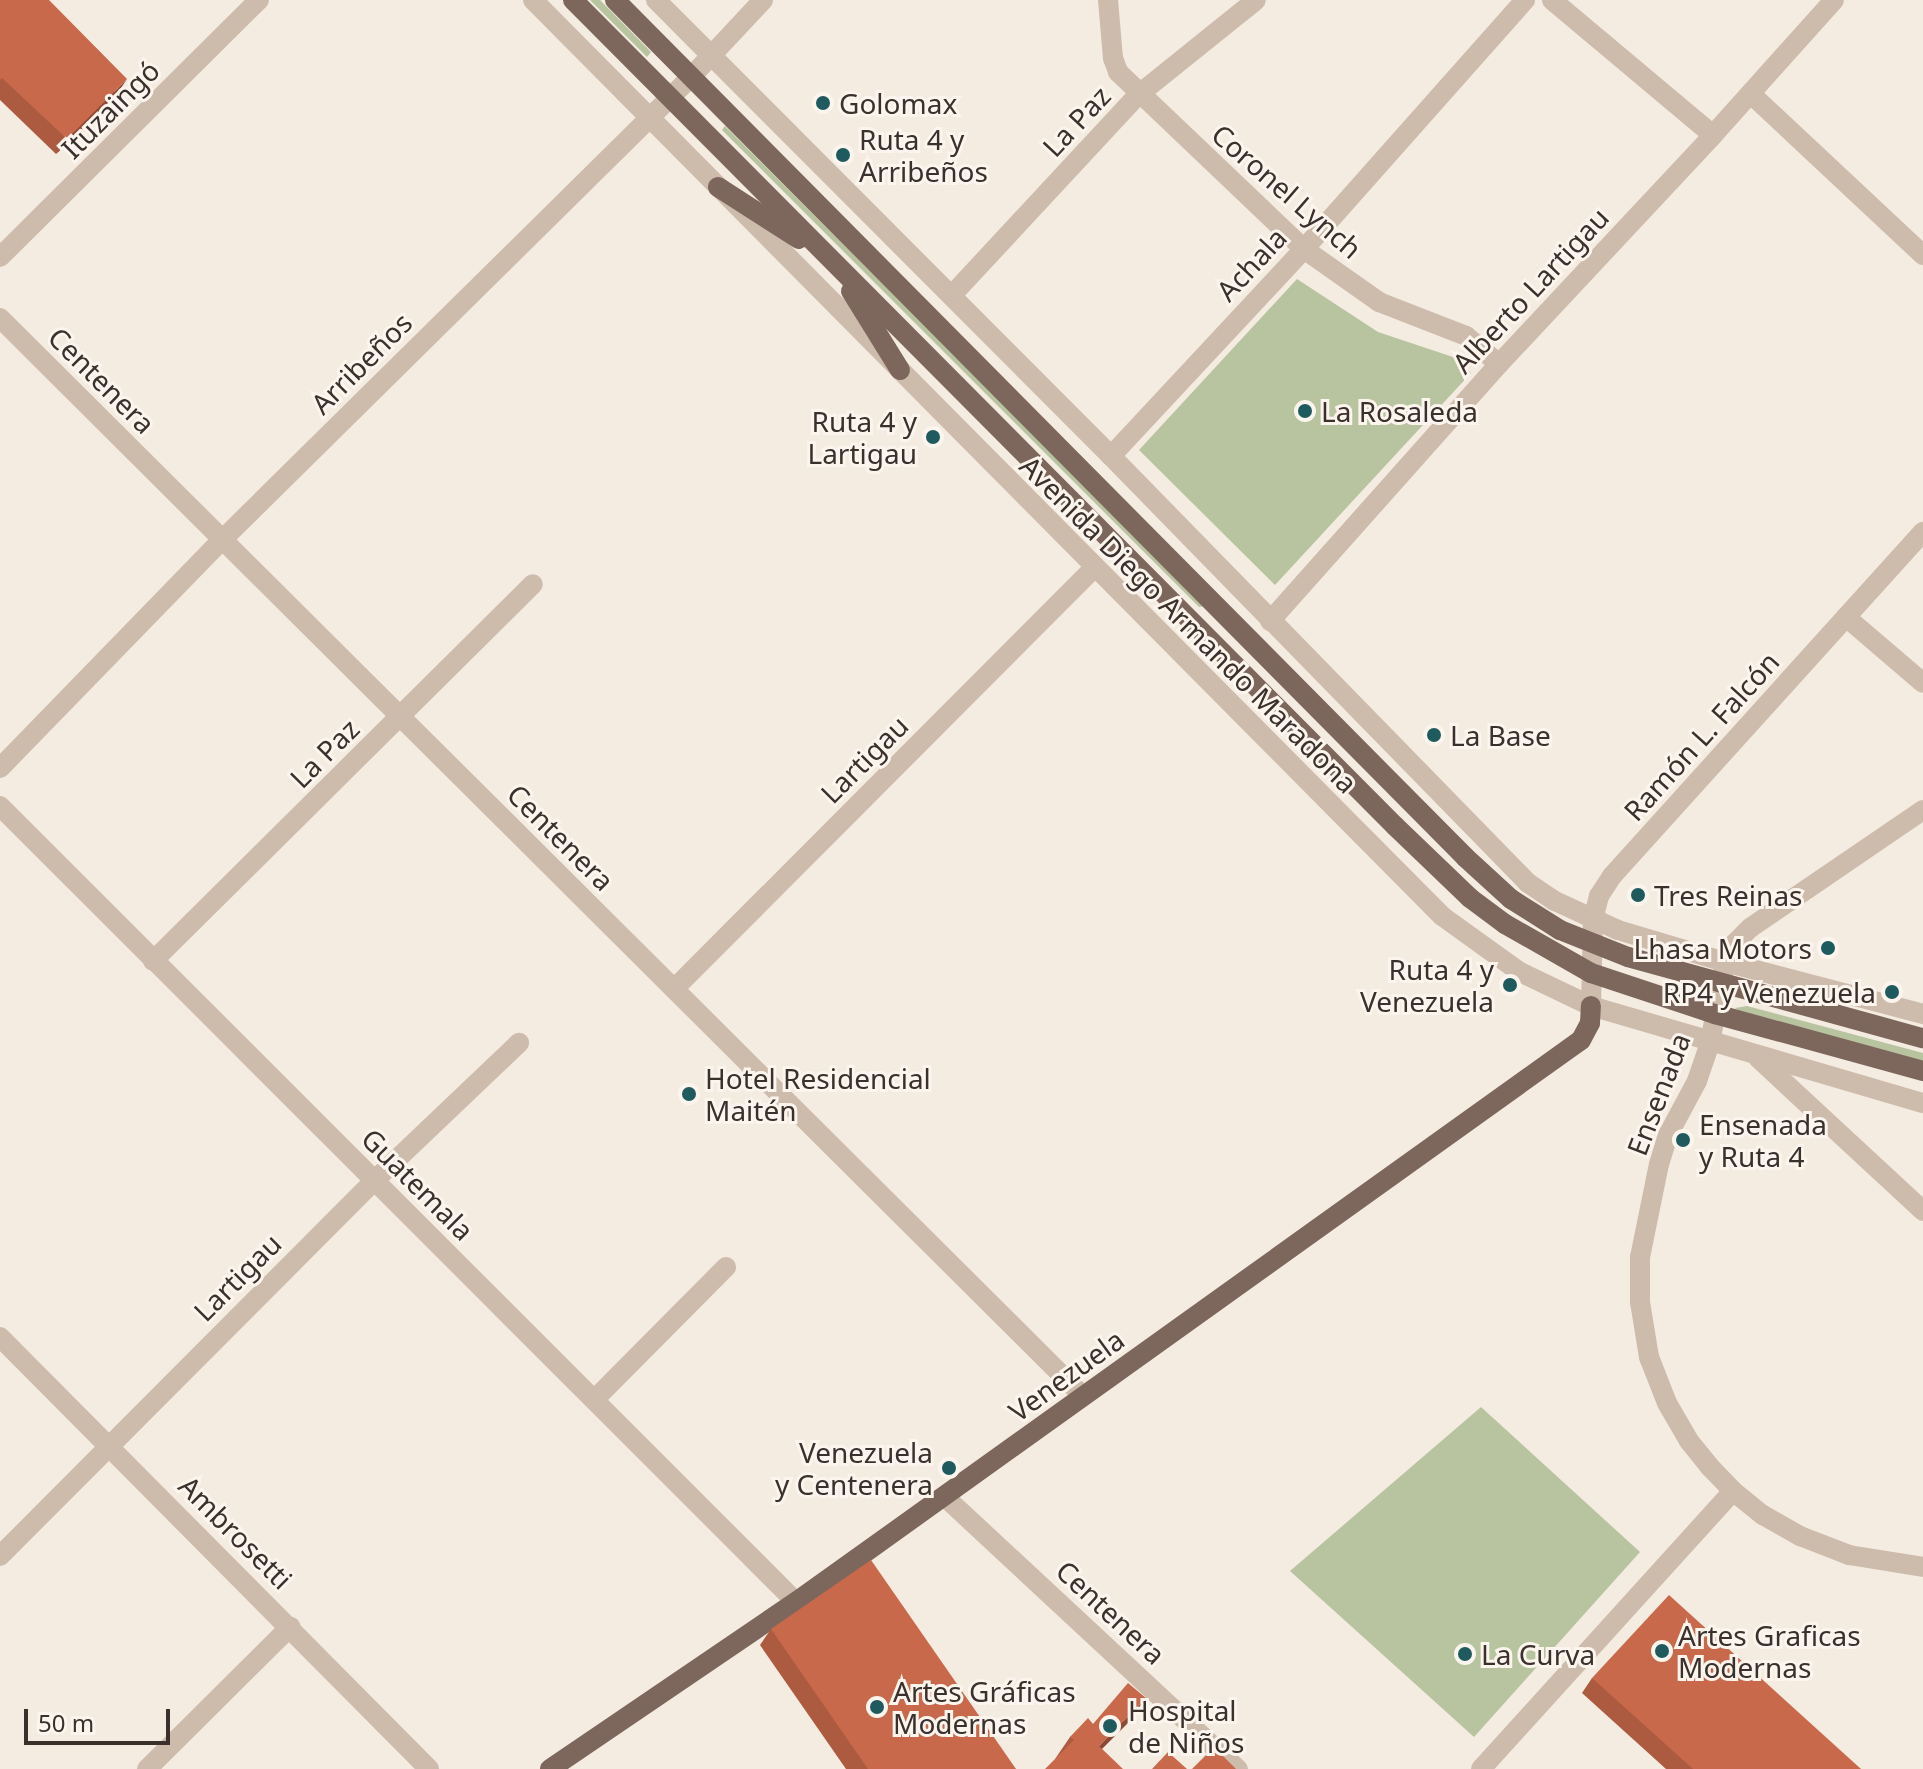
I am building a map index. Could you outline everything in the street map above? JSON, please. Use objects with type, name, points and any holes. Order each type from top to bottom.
[{"type":"main road","name":"Avenida Diego Armando Maradona","points":[[573,0],[1470,898],[1505,924],[1591,973],[1715,1014],[1923,1071]]},
{"type":"main road","name":"Avenida Diego Armando Maradona","points":[[615,0],[1465,857],[1511,899],[1590,943],[1721,984],[1923,1038]]},
{"type":"main road","points":[[718,187],[833,261],[900,370]]},
{"type":"main road","name":"Venezuela","points":[[550,1769],[945,1497],[1581,1040],[1590,1023],[1591,1006]]},
{"type":"street","name":"Ituzaingó","points":[[0,257],[259,0]]},
{"type":"street","name":"Avenida Diego Armando Maradona","points":[[533,0],[1421,898],[1500,959],[1591,1006],[1923,1103]]},
{"type":"street","name":"Avenida Diego Armando Maradona","points":[[656,0],[1111,456],[1528,883],[1593,920],[1725,962],[1923,1014]]},
{"type":"street","name":"Arribeños","points":[[0,768],[221,541],[692,76],[763,0]]},
{"type":"street","name":"Coronel Lynch","points":[[1108,0],[1113,58],[1118,72],[1138,95],[1304,249],[1379,302],[1466,336],[1499,364]]},
{"type":"street","name":"La Paz","points":[[952,295],[1138,95],[1256,0]]},
{"type":"street","name":"Achala","points":[[1111,456],[1304,249],[1525,0]]},
{"type":"street","points":[[1552,0],[1713,135]]},
{"type":"street","name":"Alberto Lartigau","points":[[1270,621],[1499,364],[1751,94],[1834,0]]},
{"type":"street","points":[[1751,94],[1923,255]]},
{"type":"street","name":"Centenera","points":[[0,318],[1083,1396]]},
{"type":"street","name":"Ramón L. Falcón","points":[[1591,1006],[1590,943],[1593,920],[1599,896],[1612,876],[1923,532]]},
{"type":"street","name":"Lartigau","points":[[674,989],[1094,568]]},
{"type":"street","name":"La Paz","points":[[153,961],[533,584]]},
{"type":"street","points":[[1846,617],[1923,683]]},
{"type":"street","name":"Guatemala","points":[[0,806],[796,1602]]},
{"type":"street","points":[[1725,962],[1733,945],[1750,928],[1923,810]]},
{"type":"street","name":"Ensenada","points":[[1725,962],[1710,1043],[1697,1081],[1668,1135],[1640,1257],[1640,1302],[1649,1357],[1667,1403],[1689,1441],[1733,1491],[1763,1515],[1849,1555],[1923,1567]]},
{"type":"street","name":"Lartigau","points":[[0,1556],[375,1180],[519,1043]]},
{"type":"street","points":[[1755,1056],[1923,1211]]},
{"type":"street","points":[[595,1399],[726,1267]]},
{"type":"street","name":"Ambrosetti","points":[[0,1337],[110,1444],[429,1769]]},
{"type":"street","points":[[1481,1769],[1733,1491]]},
{"type":"street","name":"Centenera","points":[[945,1497],[1238,1769]]},
{"type":"street","points":[[147,1769],[290,1627]]},
{"type":"green space","points":[[590,0],[600,0],[651,52],[647,57]]},
{"type":"green space","points":[[725,126],[1205,606],[1199,607],[722,130]]},
{"type":"green space","name":"La Rosaleda","points":[[1297,279],[1378,332],[1456,358],[1471,373],[1275,585],[1139,450]]},
{"type":"green space","points":[[1747,1006],[1923,1053],[1923,1063],[1744,1015],[1735,1008]]},
{"type":"green space","name":"La Curva","points":[[1481,1407],[1640,1552],[1474,1737],[1290,1571]]},
{"type":"building","points":[[0,0],[49,0],[127,79],[67,139],[2,78],[0,80]]},
{"type":"building","name":"Artes Gráficas Modernas","points":[[871,1560],[1016,1769],[868,1769],[771,1629]]},
{"type":"building","name":"Artes Graficas Modernas","points":[[1669,1595],[1861,1769],[1693,1769],[1592,1678]]},
{"type":"building","points":[[1128,1683],[1146,1698],[1099,1746],[1123,1769],[1045,1769],[1074,1740],[1070,1737],[1088,1718],[1093,1724]]},
{"type":"building","points":[[1214,1747],[1236,1769],[1192,1769]]},
{"type":"building","points":[[1168,1752],[1187,1769],[1152,1769]]},
{"type":"place","name":"Golomax","points":[[823,103]]},
{"type":"place","name":"Ruta 4 y Arribeños","points":[[843,155]]},
{"type":"place","name":"La Rosaleda","points":[[1305,411]]},
{"type":"place","name":"Ruta 4 y Lartigau","points":[[933,437]]},
{"type":"place","name":"La Base","points":[[1434,735]]},
{"type":"place","name":"Tres Reinas","points":[[1638,895]]},
{"type":"place","name":"Lhasa Motors","points":[[1828,948]]},
{"type":"place","name":"Ruta 4 y Venezuela","points":[[1510,985]]},
{"type":"place","name":"RP4 y Venezuela","points":[[1892,992]]},
{"type":"place","name":"Hotel Residencial Maitén","points":[[689,1094]]},
{"type":"place","name":"Ensenada y Ruta 4","points":[[1683,1140]]},
{"type":"place","name":"Venezuela y Centenera","points":[[949,1468]]},
{"type":"place","name":"Artes Graficas Modernas","points":[[1662,1651]]},
{"type":"place","name":"La Curva","points":[[1465,1654]]},
{"type":"place","name":"Artes Gráficas Modernas","points":[[877,1707]]},
{"type":"place","name":"Hospital de Niños","points":[[1110,1726]]}]
